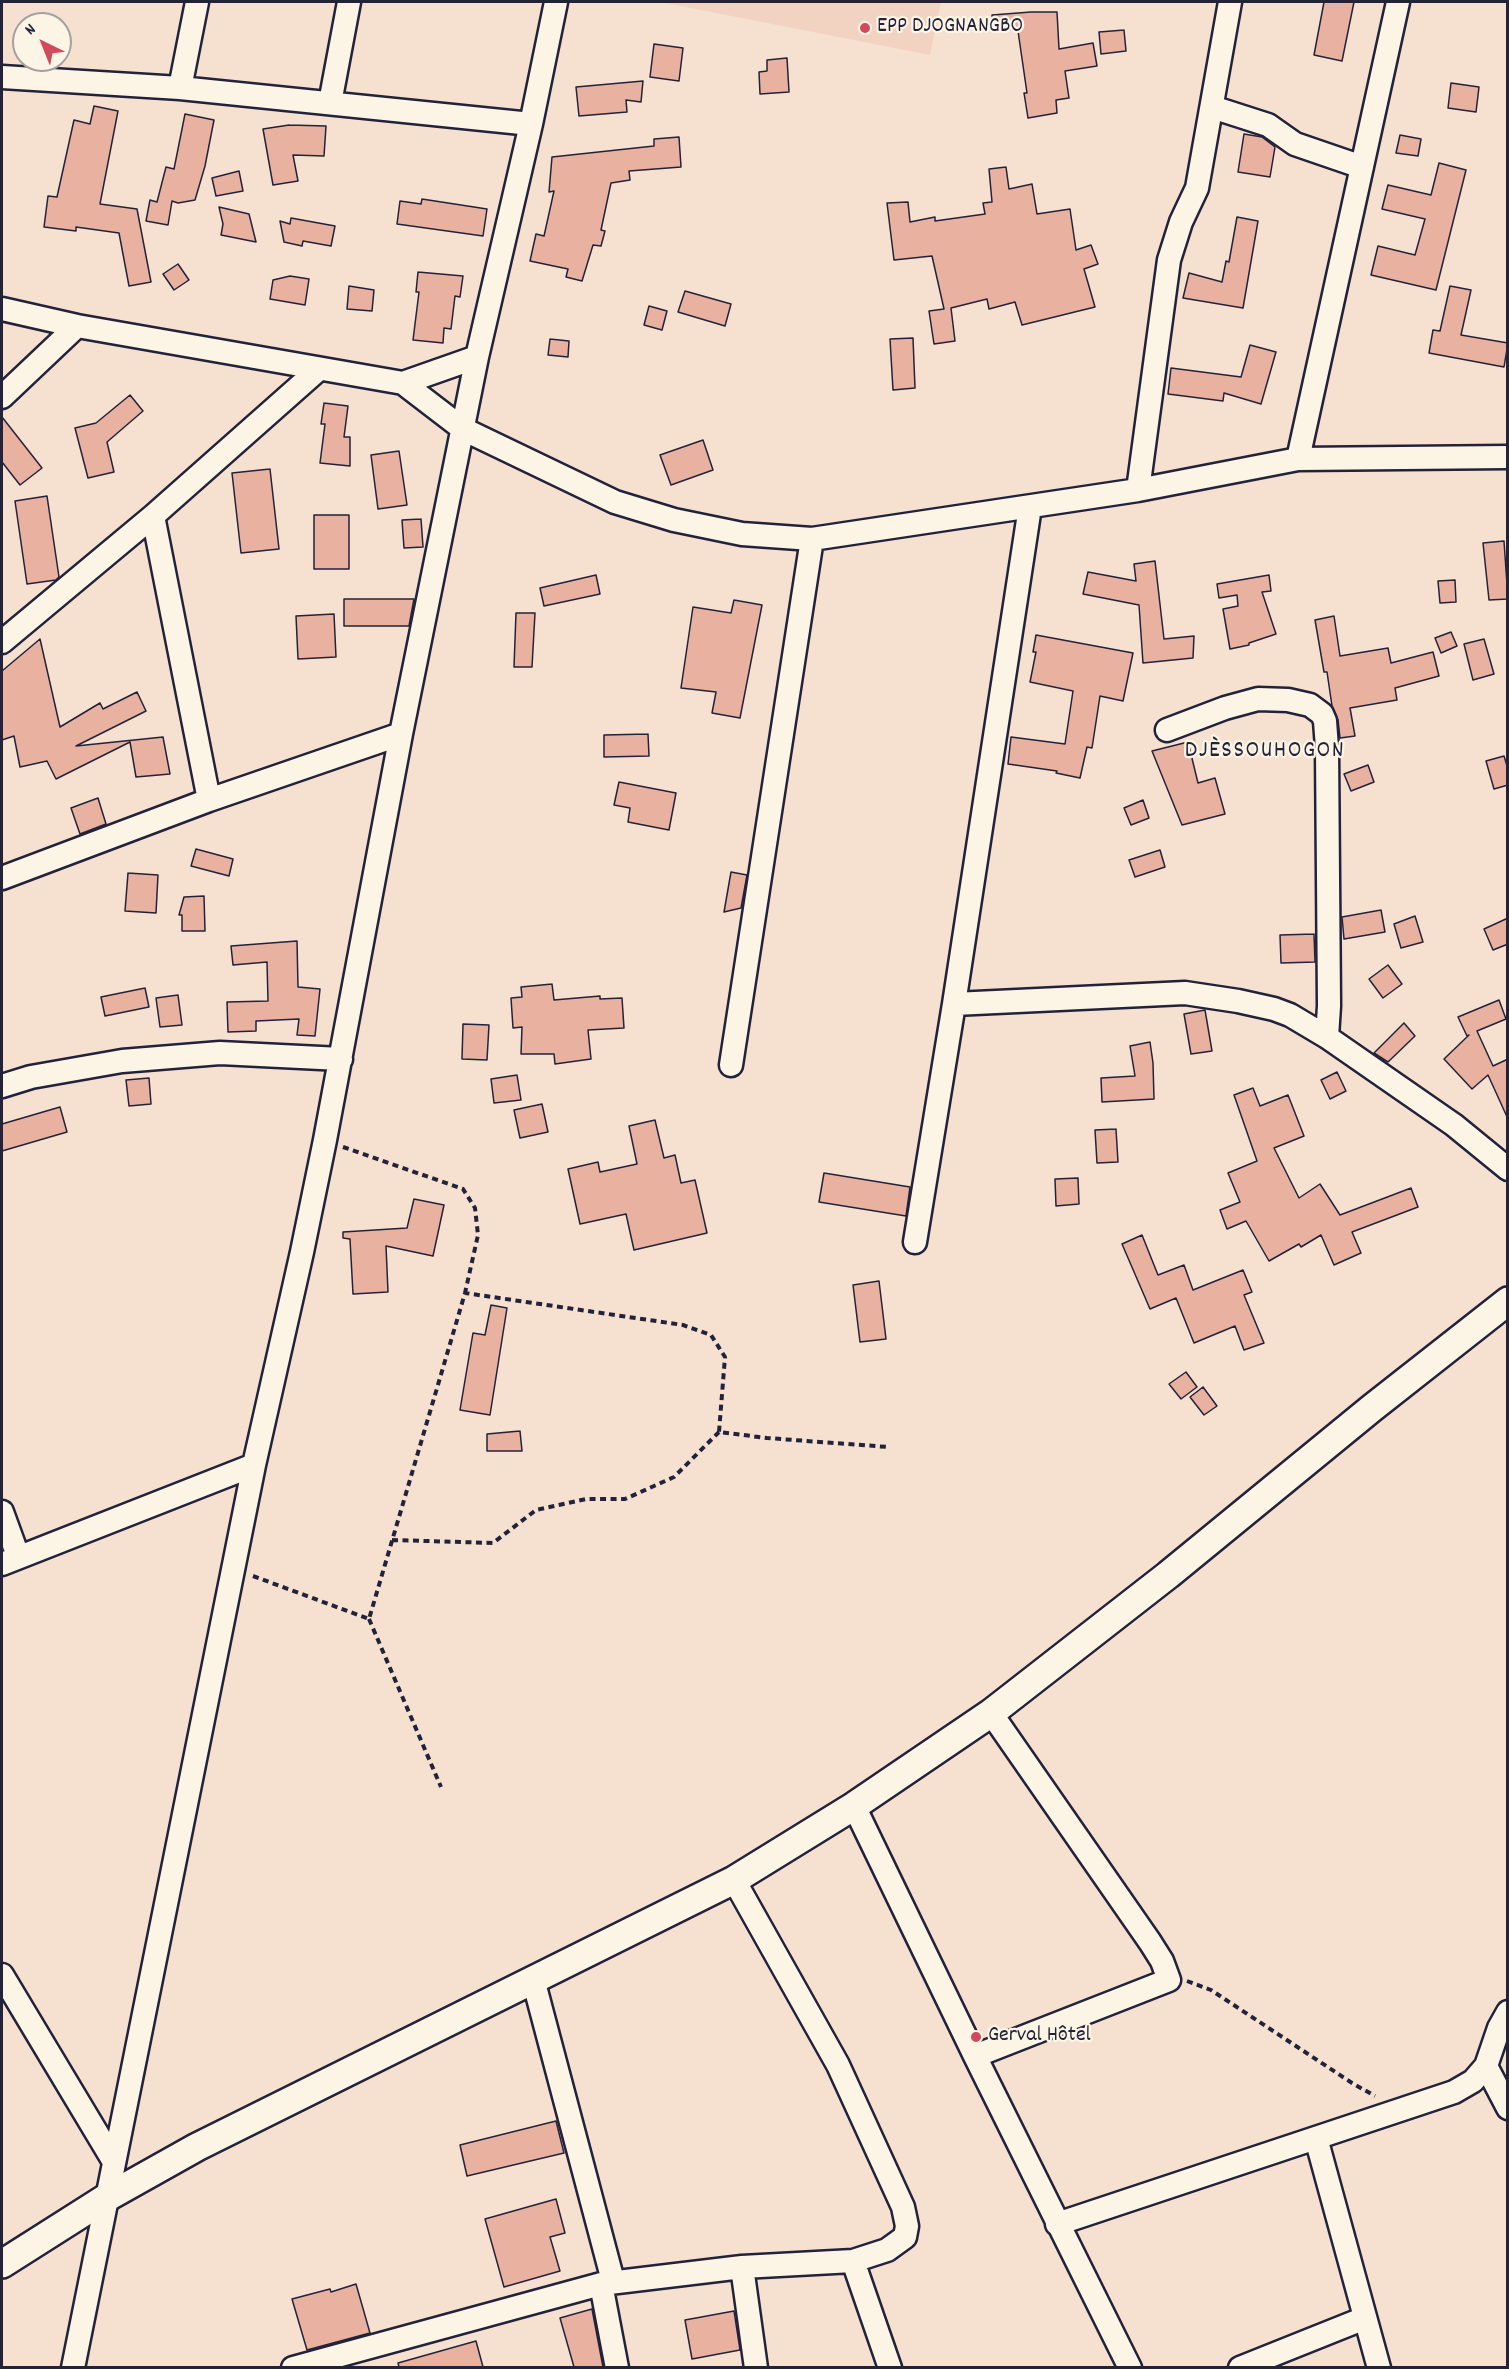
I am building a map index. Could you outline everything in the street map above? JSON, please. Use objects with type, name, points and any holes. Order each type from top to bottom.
[{"type":"street","points":[[180,88],[197,2]]},
{"type":"street","points":[[330,103],[350,2]]},
{"type":"street","points":[[73,2367],[254,1465],[325,1140],[401,734],[477,357],[531,124],[556,2]]},
{"type":"street","points":[[1138,490],[1169,260],[1181,222],[1197,188],[1230,2]]},
{"type":"street","points":[[1298,459],[1398,2]]},
{"type":"street","points":[[2,77],[180,88],[531,124]]},
{"type":"street","points":[[1212,107],[1268,124],[1295,144],[1362,167]]},
{"type":"street","points":[[2,309],[76,326],[403,383],[463,429],[615,502],[674,520],[742,534],[812,539],[1138,490],[1298,459],[1508,457]]},
{"type":"street","points":[[2,398],[76,326]]},
{"type":"street","points":[[403,383],[477,357]]},
{"type":"street","points":[[2,642],[153,516],[319,369]]},
{"type":"street","points":[[915,1242],[1030,507]]},
{"type":"street","points":[[153,516],[209,800]]},
{"type":"street","points":[[731,1065],[812,539]]},
{"type":"street","points":[[1167,730],[1225,708],[1258,699],[1288,700],[1310,705],[1322,714],[1325,721],[1327,748],[1329,1006],[1327,1036]]},
{"type":"street","points":[[2,878],[209,800],[401,734]]},
{"type":"street","points":[[954,1004],[1185,993],[1275,1009],[1327,1036],[1454,1125],[1508,1169]]},
{"type":"street","points":[[2,1086],[31,1077],[122,1060],[220,1053],[341,1059]]},
{"type":"street","points":[[2,2264],[106,2198],[207,2141],[734,1880],[854,1806],[991,1713],[1168,1575],[1372,1408],[1508,1301]]},
{"type":"street","points":[[2,1512],[10,1560],[254,1465]]},
{"type":"street","points":[[975,2056],[1169,1980],[1162,1961],[1150,1942],[991,1713]]},
{"type":"street","points":[[854,1806],[1057,2224],[1130,2367]]},
{"type":"street","points":[[293,2367],[607,2283],[742,2267],[853,2261],[887,2250],[905,2237],[907,2226],[903,2207],[838,2065],[734,1880]]},
{"type":"street","points":[[2,1975],[113,2160]]},
{"type":"street","points":[[533,1979],[607,2283],[617,2367]]},
{"type":"street","points":[[1057,2224],[1454,2092],[1473,2081],[1486,2066],[1499,2028],[1508,2012]]},
{"type":"street","points":[[1486,2066],[1508,2108]]},
{"type":"street","points":[[1316,2138],[1379,2367]]},
{"type":"street","points":[[853,2261],[890,2367]]},
{"type":"street","points":[[742,2267],[756,2367]]},
{"type":"street","points":[[1240,2367],[1365,2318]]},
{"type":"path","points":[[325,1140],[463,1189],[475,1208],[478,1234],[465,1293],[369,1619],[441,1787]]},
{"type":"path","points":[[392,1540],[493,1542],[536,1510],[586,1498],[625,1499],[674,1477],[718,1432],[725,1357],[711,1335],[683,1324],[465,1293]]},
{"type":"path","points":[[718,1432],[888,1447]]},
{"type":"path","points":[[235,1568],[369,1619]]},
{"type":"path","points":[[1169,1980],[1187,1981],[1211,1990],[1352,2083],[1401,2110]]},
{"type":"shaded area","name":"EPP DJOGNANGBO","points":[[660,2],[941,2],[930,55]]},
{"type":"building","points":[[1324,2],[1354,2],[1342,61],[1314,55]]},
{"type":"building","points":[[1057,12],[1059,49],[1093,43],[1097,66],[1065,71],[1069,98],[1056,100],[1057,113],[1028,118],[1024,93],[1027,93],[1018,31],[1014,29],[994,31],[992,15]]},
{"type":"building","points":[[1124,30],[1126,51],[1101,54],[1099,32]]},
{"type":"building","points":[[654,44],[683,48],[679,81],[650,77]]},
{"type":"building","points":[[787,58],[789,92],[760,94],[759,72],[767,71],[767,60]]},
{"type":"building","points":[[643,81],[641,102],[626,100],[627,112],[579,116],[576,87]]},
{"type":"building","points":[[1451,83],[1479,87],[1476,112],[1448,108]]},
{"type":"building","points":[[94,106],[118,111],[100,204],[137,209],[151,282],[129,286],[119,233],[76,227],[76,231],[44,227],[48,196],[57,197],[74,120],[90,124]]},
{"type":"building","points":[[185,114],[214,120],[205,166],[195,200],[178,203],[172,201],[168,225],[146,221],[150,200],[157,202],[166,167],[174,169]]},
{"type":"building","points":[[289,125],[326,126],[324,156],[293,155],[298,181],[273,185],[263,129]]},
{"type":"building","points":[[1244,134],[1262,137],[1275,147],[1270,177],[1238,172]]},
{"type":"building","points":[[1400,135],[1421,139],[1418,156],[1396,153]]},
{"type":"building","points":[[679,137],[681,167],[629,171],[630,180],[611,183],[601,230],[605,231],[601,246],[593,245],[582,281],[566,277],[568,269],[530,261],[536,234],[544,236],[554,191],[549,192],[552,157],[654,146],[654,139]]},
{"type":"building","points":[[1439,163],[1466,170],[1436,290],[1371,275],[1378,246],[1415,255],[1425,219],[1382,209],[1388,185],[1431,195]]},
{"type":"building","points":[[1006,167],[1009,189],[1032,184],[1037,214],[1070,209],[1076,250],[1091,245],[1098,264],[1084,269],[1095,307],[1022,325],[1015,302],[989,309],[987,299],[951,308],[955,341],[934,344],[929,311],[944,309],[932,256],[894,260],[887,203],[908,202],[910,222],[935,217],[935,221],[985,214],[983,203],[992,202],[989,169]]},
{"type":"building","points":[[239,171],[243,191],[216,196],[212,178]]},
{"type":"building","points":[[422,199],[487,209],[483,236],[397,224],[400,201],[421,204]]},
{"type":"building","points":[[219,207],[249,214],[256,242],[221,235],[223,224]]},
{"type":"building","points":[[1237,217],[1258,221],[1243,308],[1183,298],[1189,273],[1222,282],[1226,261],[1229,262]]},
{"type":"building","points":[[291,218],[335,226],[331,246],[303,241],[302,246],[284,242],[280,221],[290,224]]},
{"type":"building","points":[[178,264],[189,280],[174,290],[163,274]]},
{"type":"building","points":[[418,272],[463,276],[460,297],[455,296],[451,329],[444,328],[443,343],[413,340],[419,292],[416,292]]},
{"type":"building","points":[[290,276],[309,279],[305,305],[270,299],[273,280]]},
{"type":"building","points":[[349,286],[374,290],[372,311],[347,309]]},
{"type":"building","points":[[1450,286],[1471,290],[1461,335],[1508,343],[1504,367],[1429,353],[1433,330],[1440,331]]},
{"type":"building","points":[[685,291],[731,304],[725,326],[678,312]]},
{"type":"building","points":[[649,306],[667,311],[662,330],[644,325]]},
{"type":"building","points":[[913,338],[915,388],[893,390],[890,339]]},
{"type":"building","points":[[550,339],[569,341],[568,357],[548,355]]},
{"type":"building","points":[[1250,345],[1276,352],[1261,404],[1224,393],[1223,401],[1168,394],[1171,368],[1241,377]]},
{"type":"building","points":[[130,395],[143,411],[107,442],[114,472],[88,478],[75,428],[96,423]]},
{"type":"building","points":[[324,403],[348,406],[344,437],[350,437],[350,466],[320,463],[325,424],[321,424]]},
{"type":"building","points":[[2,417],[42,468],[20,485],[2,462]]},
{"type":"building","points":[[703,440],[713,470],[671,485],[660,455]]},
{"type":"building","points":[[399,451],[407,505],[378,509],[371,455]]},
{"type":"building","points":[[270,469],[279,549],[241,553],[232,473]]},
{"type":"building","points":[[47,496],[59,577],[56,580],[27,584],[15,501]]},
{"type":"building","points":[[314,515],[349,515],[349,569],[314,569]]},
{"type":"building","points":[[421,519],[423,547],[404,548],[402,520]]},
{"type":"building","points":[[1504,541],[1508,599],[1489,600],[1483,543]]},
{"type":"building","points":[[1155,561],[1164,639],[1194,636],[1193,658],[1143,663],[1139,605],[1083,594],[1088,572],[1136,581],[1134,564]]},
{"type":"building","points":[[596,575],[600,594],[544,606],[540,588]]},
{"type":"building","points":[[1269,575],[1271,591],[1262,592],[1276,634],[1249,643],[1249,645],[1230,649],[1223,609],[1238,606],[1237,595],[1219,598],[1217,584]]},
{"type":"building","points":[[1455,580],[1456,602],[1440,603],[1438,581]]},
{"type":"building","points":[[344,599],[414,599],[409,626],[344,626]]},
{"type":"building","points":[[734,600],[762,605],[740,718],[712,713],[716,692],[681,688],[693,607],[731,613]]},
{"type":"building","points":[[516,613],[535,613],[532,667],[514,667]]},
{"type":"building","points":[[334,614],[336,657],[298,659],[296,616]]},
{"type":"building","points":[[1334,616],[1340,656],[1388,648],[1391,663],[1433,652],[1439,676],[1395,688],[1397,700],[1350,708],[1355,736],[1340,738],[1327,672],[1324,672],[1315,620]]},
{"type":"building","points":[[1451,632],[1457,646],[1441,653],[1435,638]]},
{"type":"building","points":[[1036,635],[1133,653],[1123,701],[1100,696],[1092,748],[1087,747],[1080,778],[1056,773],[1057,771],[1008,764],[1011,737],[1065,744],[1073,691],[1030,682],[1036,652],[1033,652]]},
{"type":"building","points":[[40,639],[60,727],[100,703],[103,709],[137,692],[146,711],[76,746],[163,737],[170,774],[136,777],[130,742],[56,779],[47,761],[20,767],[14,736],[2,740],[2,671]]},
{"type":"building","points":[[1484,639],[1494,674],[1473,680],[1464,644]]},
{"type":"building","points":[[648,734],[649,756],[604,757],[604,735]]},
{"type":"building","points":[[1188,742],[1198,783],[1215,778],[1225,814],[1182,825],[1152,751]]},
{"type":"building","points":[[1504,756],[1508,769],[1508,785],[1494,789],[1486,761]]},
{"type":"building","points":[[1368,765],[1374,782],[1351,791],[1344,774]]},
{"type":"building","points":[[619,782],[676,793],[669,830],[628,822],[630,808],[614,805]]},
{"type":"building","points":[[98,798],[106,824],[80,834],[71,808]]},
{"type":"building","points":[[1143,800],[1149,818],[1131,825],[1124,808]]},
{"type":"building","points":[[196,849],[233,859],[229,876],[191,866]]},
{"type":"building","points":[[1160,850],[1165,867],[1135,877],[1129,860]]},
{"type":"building","points":[[731,872],[747,875],[741,908],[724,912]]},
{"type":"building","points":[[128,873],[158,875],[156,913],[125,911]]},
{"type":"building","points":[[204,896],[205,931],[182,931],[182,915],[179,915],[184,897]]},
{"type":"building","points":[[1381,910],[1385,932],[1344,939],[1342,917]]},
{"type":"building","points":[[1415,916],[1423,942],[1401,948],[1394,924]]},
{"type":"building","points":[[1508,918],[1508,944],[1493,950],[1484,929]]},
{"type":"building","points":[[1314,934],[1315,962],[1281,963],[1280,935]]},
{"type":"building","points":[[297,941],[298,987],[320,989],[315,1036],[297,1035],[299,1019],[256,1021],[256,1031],[228,1032],[227,1002],[268,1001],[267,962],[233,965],[231,946]]},
{"type":"building","points":[[1388,965],[1402,984],[1383,998],[1369,979]]},
{"type":"building","points":[[552,984],[554,1000],[600,996],[600,999],[622,998],[624,1028],[588,1030],[591,1059],[555,1064],[554,1054],[521,1054],[522,1027],[513,1028],[511,998],[522,997],[521,987]]},
{"type":"building","points":[[145,988],[149,1007],[105,1016],[101,997]]},
{"type":"building","points":[[178,995],[182,1025],[160,1027],[156,998]]},
{"type":"building","points":[[1499,1000],[1506,1019],[1477,1031],[1493,1066],[1508,1059],[1508,1119],[1488,1075],[1472,1089],[1444,1059],[1469,1035],[1467,1036],[1458,1017]]},
{"type":"building","points":[[1205,1010],[1212,1051],[1191,1054],[1184,1014]]},
{"type":"building","points":[[1404,1023],[1415,1036],[1388,1062],[1374,1053]]},
{"type":"building","points":[[463,1024],[489,1025],[487,1060],[462,1059]]},
{"type":"building","points":[[1150,1042],[1154,1099],[1102,1102],[1101,1078],[1135,1076],[1130,1046]]},
{"type":"building","points":[[1337,1072],[1346,1091],[1330,1099],[1321,1080]]},
{"type":"building","points":[[517,1075],[521,1100],[494,1103],[491,1079]]},
{"type":"building","points":[[149,1078],[151,1104],[129,1106],[126,1080]]},
{"type":"building","points":[[1253,1088],[1260,1106],[1288,1095],[1304,1136],[1274,1148],[1299,1198],[1320,1184],[1340,1215],[1411,1188],[1418,1207],[1352,1232],[1361,1253],[1334,1265],[1321,1235],[1269,1261],[1246,1221],[1227,1229],[1220,1210],[1240,1202],[1228,1173],[1257,1161],[1234,1095]]},
{"type":"building","points":[[542,1104],[548,1132],[520,1138],[514,1110]]},
{"type":"building","points":[[60,1107],[67,1132],[2,1151],[2,1124]]},
{"type":"building","points":[[655,1120],[664,1158],[675,1155],[681,1183],[695,1180],[707,1233],[634,1250],[626,1214],[580,1224],[568,1169],[598,1162],[600,1172],[637,1164],[629,1126]]},
{"type":"building","points":[[1116,1129],[1118,1162],[1097,1163],[1095,1130]]},
{"type":"building","points":[[824,1173],[910,1187],[906,1216],[819,1202]]},
{"type":"building","points":[[1078,1178],[1079,1204],[1056,1206],[1055,1179]]},
{"type":"building","points":[[414,1199],[444,1205],[433,1256],[386,1246],[388,1292],[353,1294],[350,1239],[343,1238],[343,1232],[407,1228]]},
{"type":"building","points":[[1142,1235],[1158,1275],[1184,1265],[1193,1290],[1243,1270],[1252,1292],[1244,1295],[1264,1343],[1244,1350],[1235,1326],[1194,1343],[1176,1298],[1150,1309],[1122,1244]]},
{"type":"building","points":[[879,1281],[886,1339],[860,1342],[853,1285]]},
{"type":"building","points":[[491,1305],[507,1308],[490,1415],[460,1410],[473,1333],[485,1335]]},
{"type":"building","points":[[1186,1372],[1197,1387],[1181,1399],[1169,1384]]},
{"type":"building","points":[[1203,1387],[1217,1406],[1204,1415],[1190,1397]]},
{"type":"building","points":[[520,1431],[522,1451],[487,1451],[487,1434]]},
{"type":"building","points":[[556,2121],[564,2153],[467,2176],[460,2145]]},
{"type":"building","points":[[556,2199],[565,2233],[550,2237],[560,2271],[504,2287],[485,2219]]},
{"type":"building","points":[[356,2284],[370,2333],[307,2350],[292,2299],[330,2289],[331,2292]]},
{"type":"building","points":[[592,2309],[603,2367],[574,2367],[560,2318]]},
{"type":"building","points":[[734,2311],[740,2350],[692,2359],[685,2320]]},
{"type":"building","points":[[476,2341],[483,2367],[399,2367],[398,2363]]},
{"type":"place","name":"EPP DJOGNANGBO","points":[[865,28]]},
{"type":"place","name":"Gerval Hôtel","points":[[976,2037]]},
{"type":"district","name":"DJÈSSOUHOGON","points":[[1265,753]]}]
